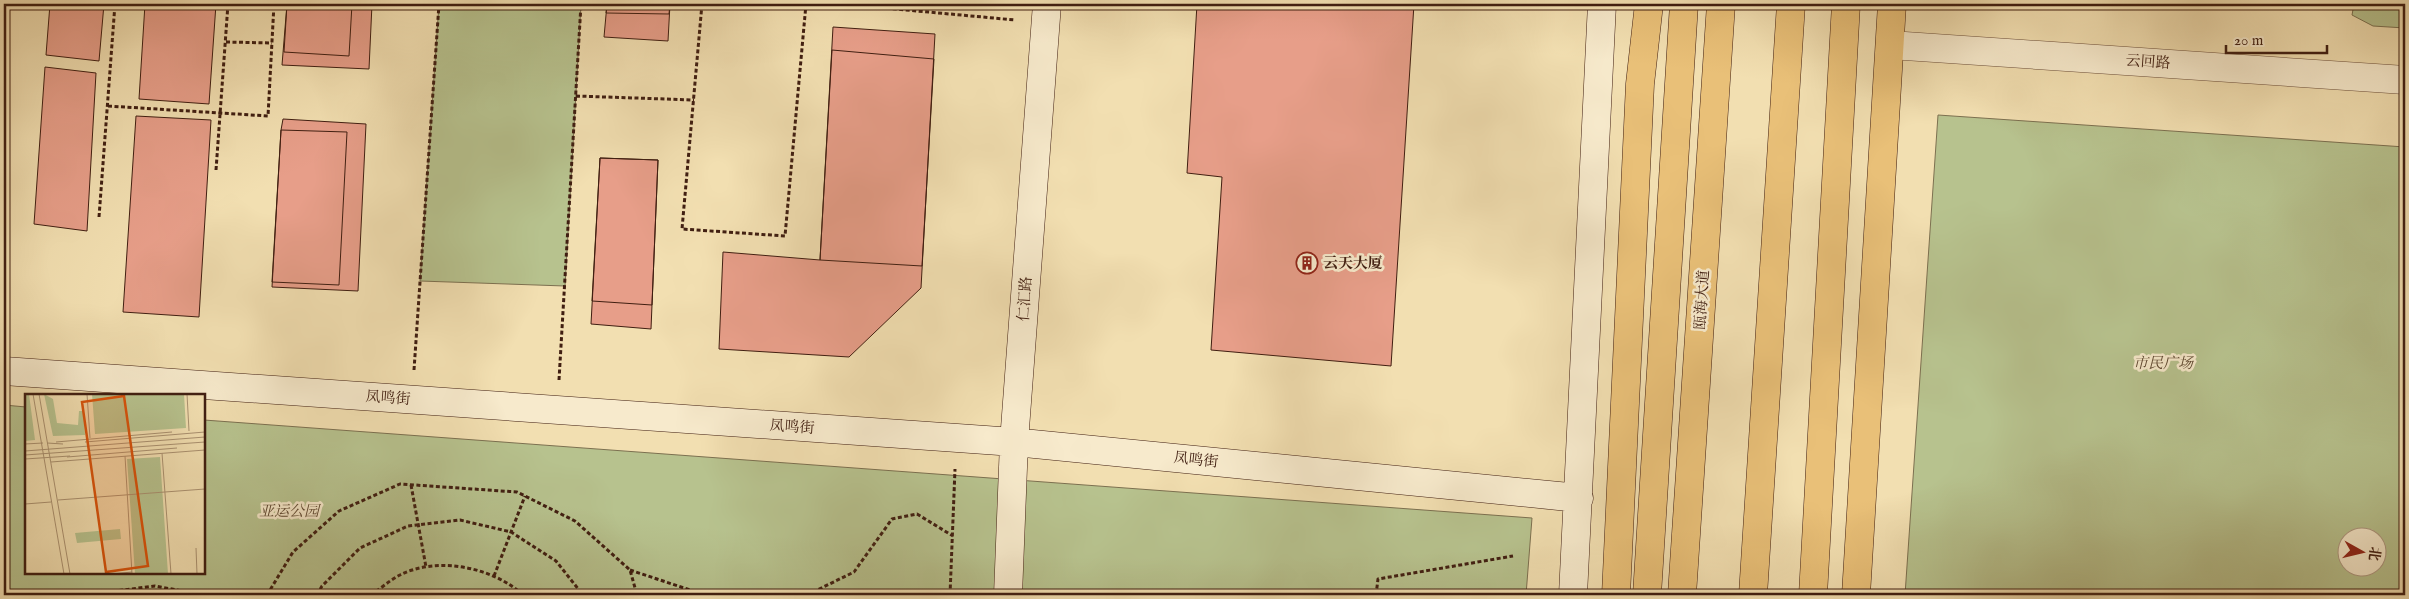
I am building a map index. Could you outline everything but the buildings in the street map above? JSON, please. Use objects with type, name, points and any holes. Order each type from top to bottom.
[{"type":"main road","points":[[1616,595],[1640,84],[1648,4]]},
{"type":"main road","points":[[1647,595],[1684,4]]},
{"type":"main road","name":"瓯海大道","points":[[1682,595],[1722,4]]},
{"type":"main road","points":[[1753,595],[1791,4]]},
{"type":"main road","points":[[1813,595],[1846,4]]},
{"type":"main road","points":[[1856,595],[1892,4]]},
{"type":"street","points":[[1573,595],[1602,4]]},
{"type":"street","name":"仁汇路","points":[[1008,595],[1014,442],[1046,13]]},
{"type":"street","name":"云回路","points":[[1890,45],[2405,80]]},
{"type":"street","name":"凤鸣街","points":[[4,371],[1014,442],[1579,498]]},
{"type":"path","points":[[100,217],[115,4]]},
{"type":"path","points":[[216,170],[228,4]]},
{"type":"path","points":[[108,106],[268,116],[274,4]]},
{"type":"path","points":[[412,400],[439,4]]},
{"type":"path","points":[[557,410],[581,4]]},
{"type":"path","points":[[702,4],[682,229],[785,236],[806,4]]},
{"type":"path","points":[[841,4],[1046,13]]},
{"type":"path","points":[[226,42],[272,43]]},
{"type":"path","points":[[576,96],[694,100]]},
{"type":"path","points":[[950,595],[957,438]]},
{"type":"path","points":[[267,595],[293,552],[339,511],[400,484],[517,492],[575,521],[630,570],[705,595]]},
{"type":"path","points":[[411,485],[426,567]]},
{"type":"path","points":[[494,576],[524,496]]},
{"type":"path","points":[[807,595],[854,572],[892,519],[916,514],[953,536]]},
{"type":"path","points":[[317,595],[322,586],[360,548],[408,526],[460,520],[512,532],[556,561],[583,595]]},
{"type":"path","points":[[1376,595],[1378,579],[1513,556]]},
{"type":"path","points":[[371,595],[400,575],[426,567],[475,568],[510,584],[523,595]]},
{"type":"path","points":[[630,570],[637,595]]},
{"type":"path","points":[[4,589],[14,595],[83,595],[155,586],[204,595]]},
{"type":"green space","points":[[439,4],[581,4],[565,286],[420,281]]},
{"type":"green space","points":[[2206,4],[2288,4],[2287,9]]},
{"type":"green space","points":[[2354,4],[2405,4],[2405,28],[2373,26],[2352,15]]},
{"type":"green space","name":"市民广场","points":[[1938,115],[2405,147],[2405,595],[1905,595]]},
{"type":"green space","name":"亚运公园","points":[[4,405],[25,407],[25,574],[205,574],[205,420],[1532,518],[1526,595],[4,595]]},
{"type":"place","name":"云天大厦","points":[[1307,263]]}]
